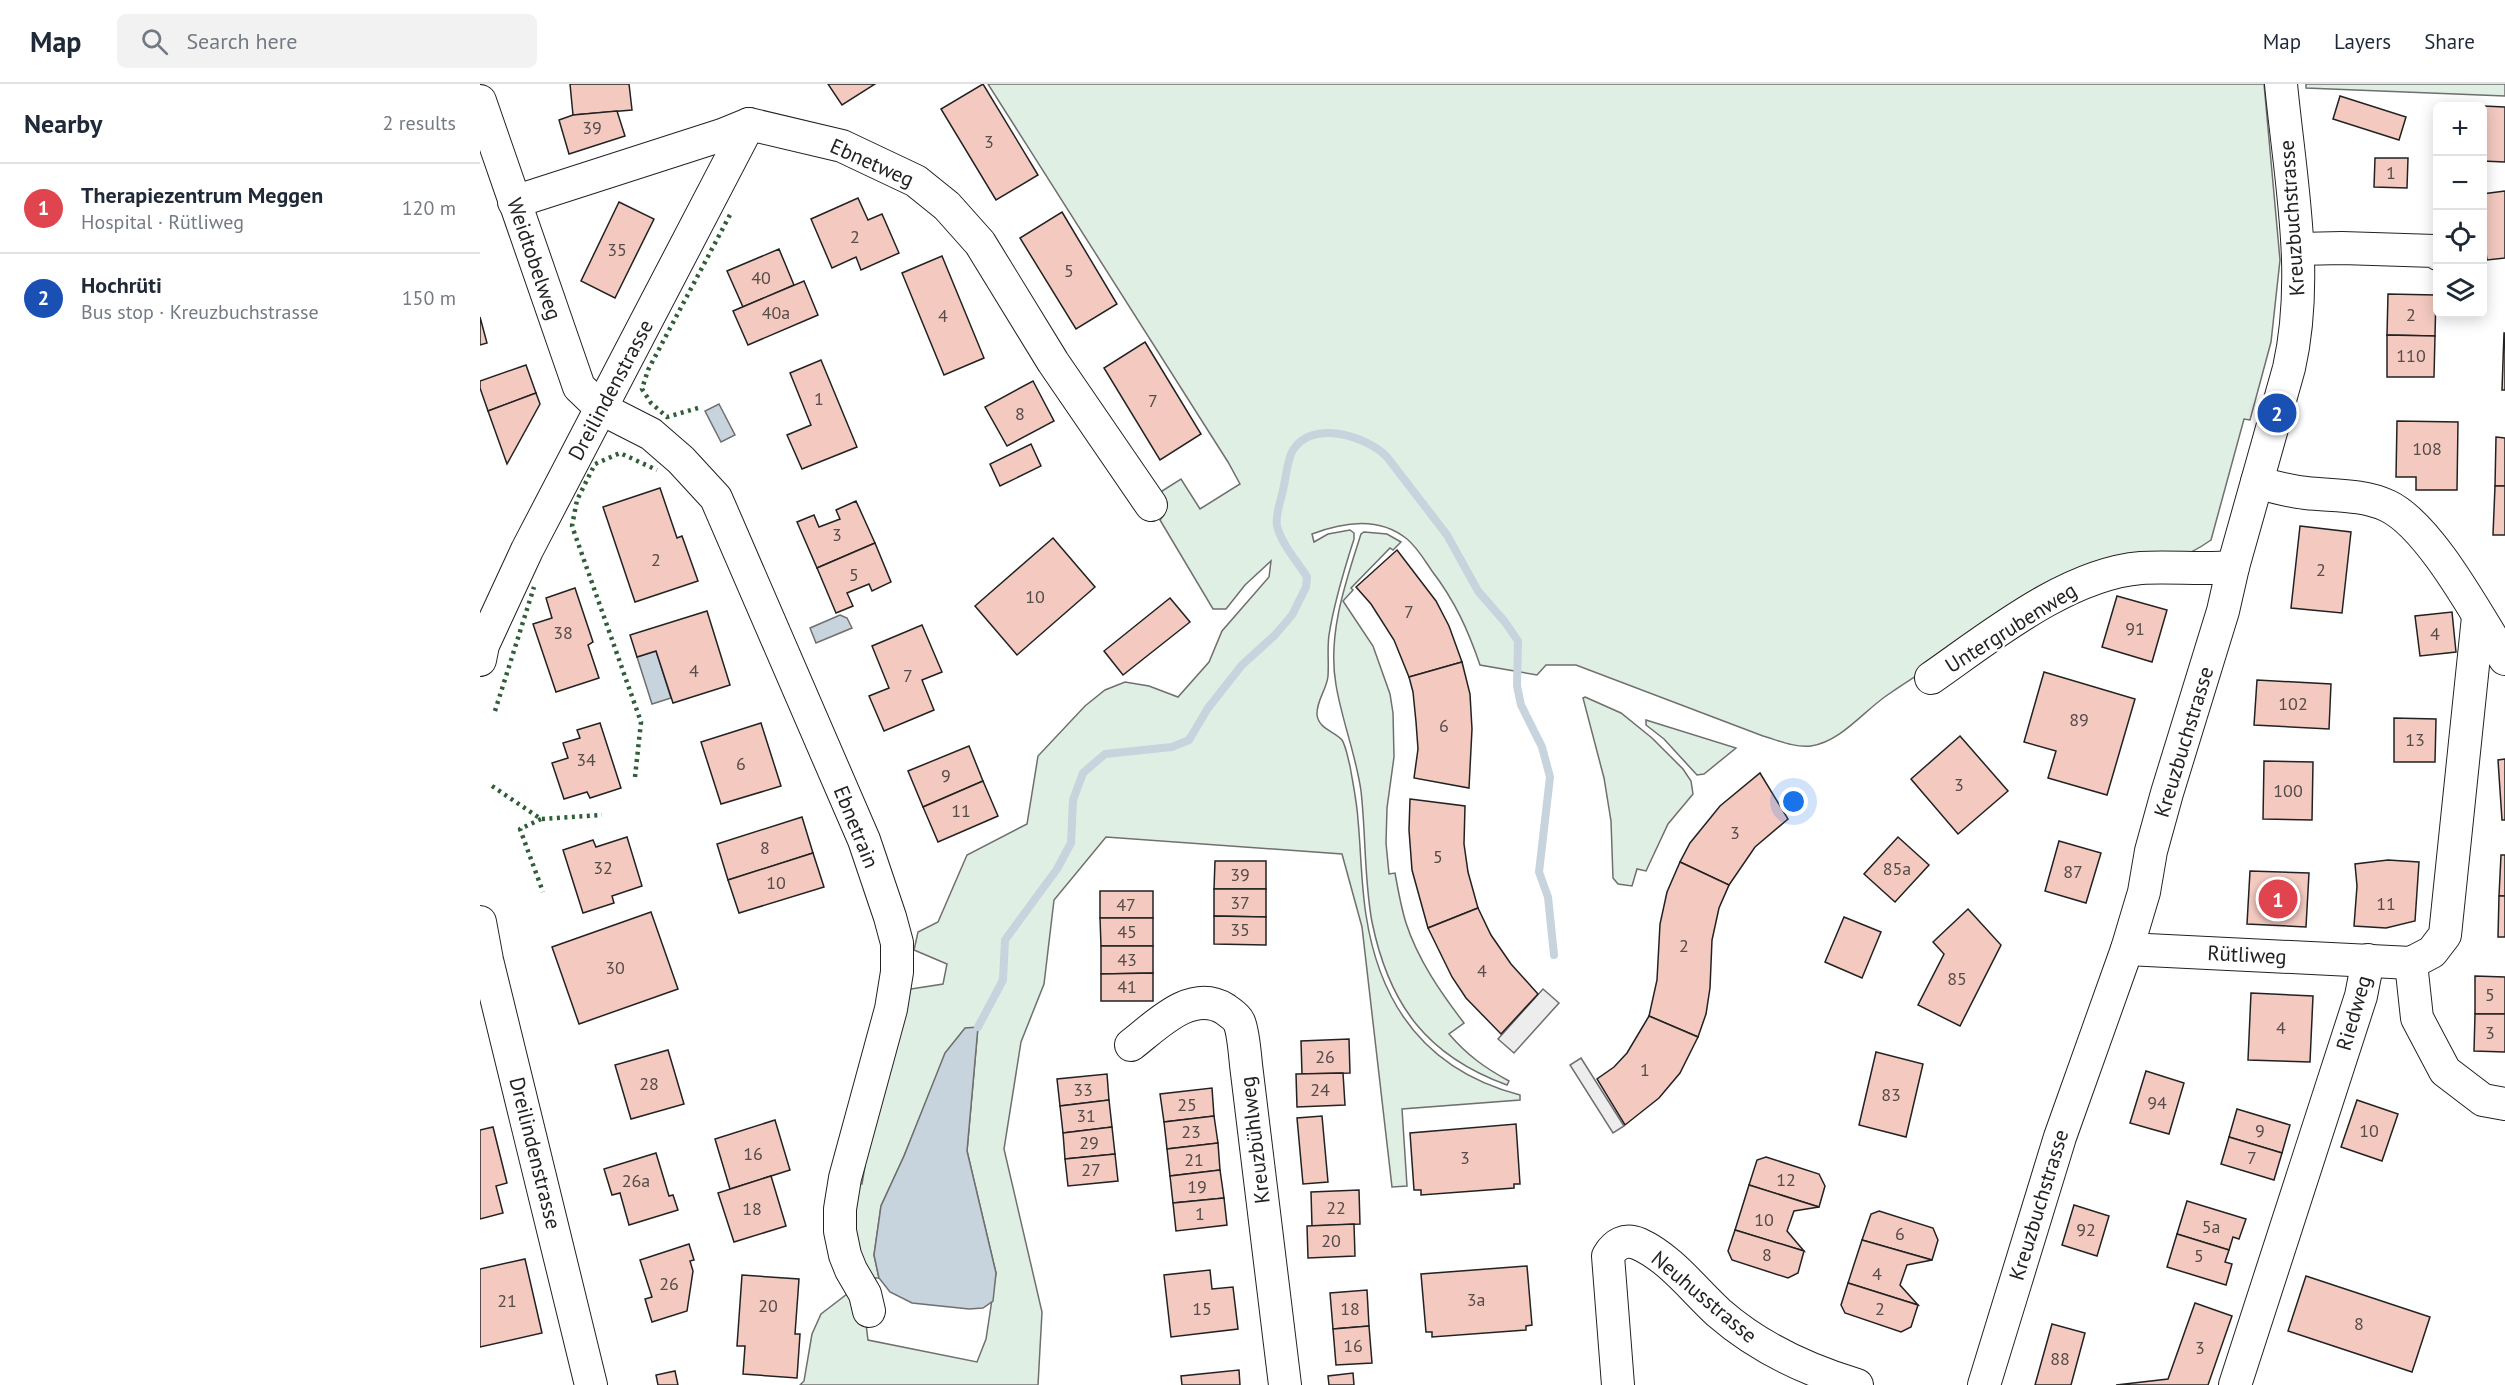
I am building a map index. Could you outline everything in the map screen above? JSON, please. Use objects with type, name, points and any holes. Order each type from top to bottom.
[{"type":"street","name":"Kreuzbuchstrasse","points":[[1984,1385],[2060,1137],[2127,949],[2169,787],[2223,611],[2295,340],[2298,308],[2298,249],[2281,84]]},
{"type":"street","name":"Weidtobelweg","points":[[480,101],[579,387],[602,409]]},
{"type":"street","points":[[514,202],[722,135],[749,124]]},
{"type":"street","name":"Dreilindenstrasse","points":[[481,650],[527,550],[749,124]]},
{"type":"street","name":"Ebnetweg","points":[[749,124],[842,146],[916,181],[947,206],[980,243],[1053,362],[1151,505]]},
{"type":"street","points":[[2298,249],[2433,251]]},
{"type":"street","name":"Ebnetrain","points":[[602,409],[651,434],[681,460],[716,498],[864,840],[890,916],[897,943],[897,972],[891,1009],[845,1178],[840,1209],[840,1232],[845,1255],[865,1294],[869,1311]]},
{"type":"street","points":[[2256,482],[2285,490],[2354,497],[2388,507],[2419,528],[2505,659]]},
{"type":"street","name":"Untergrubenweg","points":[[1931,678],[2013,621],[2089,579],[2141,568],[2203,570],[2233,567]]},
{"type":"street","points":[[2478,617],[2445,935],[2432,952],[2411,963],[2417,1018],[2445,1071],[2483,1100],[2505,1104]]},
{"type":"street","name":"Dreilindenstrasse","points":[[480,922],[487,960],[591,1385]]},
{"type":"street","name":"Rütliweg","points":[[2127,949],[2368,960]]},
{"type":"street","name":"Riedweg","points":[[2235,1385],[2361,996],[2368,960],[2411,963]]},
{"type":"street","name":"Kreuzbühlweg","points":[[1131,1045],[1172,1014],[1192,1004],[1219,1006],[1232,1014],[1239,1023],[1285,1385]]},
{"type":"street","name":"Neuhusstrasse","points":[[1618,1385],[1608,1256],[1614,1246],[1622,1242],[1636,1243],[1657,1254],[1721,1315],[1768,1349],[1828,1376],[1857,1385]]},
{"type":"green space","points":[[988,84],[2264,84],[2280,260],[2271,342],[2250,420],[2244,419],[2211,540],[2166,563],[2045,597],[1937,662],[1877,703],[1832,739],[1811,746],[1792,745],[1763,736],[1576,665],[1546,665],[1537,675],[1480,665],[1466,628],[1454,605],[1421,554],[1407,539],[1385,527],[1361,523],[1336,526],[1312,534],[1314,542],[1328,534],[1350,530],[1354,533],[1331,623],[1328,640],[1328,676],[1317,715],[1324,727],[1342,740],[1347,753],[1357,806],[1366,915],[1383,979],[1397,1006],[1414,1030],[1435,1052],[1459,1070],[1488,1084],[1520,1095],[1520,1100],[1402,1109],[1407,1186],[1392,1187],[1362,927],[1342,854],[1106,837],[1054,900],[1044,984],[1021,1042],[1004,1149],[1042,1312],[1038,1385],[800,1385],[804,1381],[812,1334],[821,1314],[851,1291],[864,1308],[868,1340],[977,1362],[986,1339],[996,1273],[967,1151],[978,1027],[935,1080],[881,1206],[874,1255],[879,1278],[867,1278],[855,1256],[854,1183],[862,1184],[865,1166],[859,1163],[905,991],[943,984],[947,964],[914,950],[918,932],[938,922],[967,855],[1027,824],[1038,756],[1085,706],[1105,690],[1125,682],[1149,686],[1178,697],[1209,662],[1222,631],[1269,577],[1271,561],[1245,585],[1226,609],[1213,609],[1160,520],[1164,515],[1158,504],[1162,491],[1181,479],[1200,509],[1240,484]]},
{"type":"green space","points":[[2306,84],[2505,84],[2505,96],[2306,88]]},
{"type":"green space","points":[[1364,532],[1387,534],[1401,542],[1393,550],[1390,548],[1351,588],[1353,590],[1343,601],[1373,646],[1390,694],[1394,757],[1387,808],[1386,843],[1389,874],[1395,873],[1404,917],[1417,950],[1439,988],[1464,1023],[1449,1034],[1477,1061],[1509,1081],[1507,1085],[1479,1073],[1434,1043],[1416,1024],[1401,1002],[1379,952],[1369,906],[1361,791],[1336,685],[1334,666],[1334,646],[1340,608],[1361,534]]},
{"type":"green space","points":[[1583,698],[1621,713],[1652,738],[1683,769],[1691,781],[1693,794],[1668,824],[1646,871],[1637,869],[1632,886],[1618,884],[1613,878],[1611,821],[1604,778]]},
{"type":"green space","points":[[1646,720],[1736,748],[1704,774],[1697,775],[1664,739],[1646,725]]},
{"type":"shaded area","points":[[719,404],[735,435],[721,442],[705,411]]},
{"type":"shaded area","points":[[840,615],[847,618],[852,628],[816,643],[810,628]]},
{"type":"shaded area","points":[[656,651],[671,698],[652,704],[637,657]]},
{"type":"shaded area","points":[[1543,989],[1559,1003],[1514,1053],[1498,1039]]},
{"type":"shaded area","points":[[978,1027],[967,1151],[996,1273],[993,1301],[983,1308],[969,1309],[912,1303],[890,1292],[879,1278],[874,1255],[881,1206],[904,1156],[945,1053],[965,1028]]},
{"type":"shaded area","points":[[1581,1058],[1624,1126],[1613,1133],[1570,1065]]},
{"type":"building","points":[[570,84],[629,84],[632,110],[573,115]]},
{"type":"building","points":[[828,84],[875,84],[842,105]]},
{"type":"building","points":[[983,84],[1038,175],[996,200],[941,109]]},
{"type":"building","points":[[2340,96],[2406,117],[2399,140],[2333,119]]},
{"type":"building","points":[[2487,106],[2505,107],[2505,162],[2487,161]]},
{"type":"building","points":[[617,111],[625,136],[569,154],[559,120],[573,115]]},
{"type":"building","points":[[2375,158],[2408,158],[2407,188],[2374,187]]},
{"type":"building","points":[[2505,191],[2505,258],[2487,260],[2487,193]]},
{"type":"building","points":[[858,198],[868,220],[882,214],[899,253],[861,270],[856,257],[832,268],[811,219]]},
{"type":"building","points":[[619,202],[654,219],[615,298],[581,281]]},
{"type":"building","points":[[1062,212],[1117,304],[1076,329],[1020,238]]},
{"type":"building","points":[[779,249],[794,285],[743,307],[727,271]]},
{"type":"building","points":[[942,256],[984,358],[944,375],[902,273]]},
{"type":"building","points":[[804,281],[818,315],[748,345],[733,311]]},
{"type":"building","points":[[2388,294],[2433,295],[2435,336],[2387,335]]},
{"type":"building","points":[[480,317],[487,343],[480,345]]},
{"type":"building","points":[[2504,333],[2505,390],[2502,390]]},
{"type":"building","points":[[2387,335],[2435,336],[2434,377],[2387,377]]},
{"type":"building","points":[[1145,342],[1201,434],[1160,460],[1104,368]]},
{"type":"building","points":[[821,360],[857,447],[802,469],[787,435],[811,425],[790,373]]},
{"type":"building","points":[[526,365],[536,393],[488,411],[480,388],[480,381]]},
{"type":"building","points":[[1033,381],[1054,421],[1007,446],[985,407]]},
{"type":"building","points":[[536,393],[540,404],[507,464],[488,411]]},
{"type":"building","points":[[2397,421],[2458,422],[2457,490],[2416,490],[2416,477],[2396,477]]},
{"type":"building","points":[[2496,437],[2505,438],[2505,486],[2495,486]]},
{"type":"building","points":[[1031,444],[1041,466],[1000,486],[990,464]]},
{"type":"building","points":[[2495,486],[2505,486],[2505,535],[2493,535]]},
{"type":"building","points":[[660,488],[677,538],[682,536],[698,581],[635,602],[603,507]]},
{"type":"building","points":[[856,501],[875,543],[817,568],[797,522],[814,515],[819,527],[840,519],[836,510]]},
{"type":"building","points":[[2300,526],[2351,532],[2342,613],[2291,608]]},
{"type":"building","points":[[1053,538],[1095,587],[1017,655],[975,606]]},
{"type":"building","points":[[875,543],[891,582],[872,591],[869,584],[847,593],[853,606],[836,613],[817,568]]},
{"type":"building","points":[[1397,550],[1436,601],[1449,626],[1462,662],[1409,677],[1394,640],[1371,604],[1356,587]]},
{"type":"building","points":[[575,588],[593,642],[588,645],[599,678],[556,692],[533,624],[552,618],[546,598]]},
{"type":"building","points":[[2117,596],[2167,610],[2152,662],[2102,647]]},
{"type":"building","points":[[1170,598],[1190,622],[1123,675],[1104,651]]},
{"type":"building","points":[[707,611],[730,685],[673,703],[656,651],[637,657],[630,635]]},
{"type":"building","points":[[2452,612],[2456,652],[2420,656],[2415,616]]},
{"type":"building","points":[[922,625],[942,672],[922,680],[934,710],[884,731],[869,696],[889,688],[872,646]]},
{"type":"building","points":[[1462,662],[1470,694],[1472,729],[1469,788],[1414,778],[1418,749],[1413,692],[1409,677]]},
{"type":"building","points":[[2044,672],[2135,699],[2107,795],[2048,778],[2056,751],[2024,742]]},
{"type":"building","points":[[2257,680],[2331,684],[2329,729],[2254,725]]},
{"type":"building","points":[[2394,718],[2436,719],[2435,762],[2394,762]]},
{"type":"building","points":[[600,723],[621,788],[590,798],[587,792],[564,799],[552,763],[568,758],[563,743],[580,738],[577,730]]},
{"type":"building","points":[[761,723],[781,786],[721,804],[701,742]]},
{"type":"building","points":[[1960,736],[2008,791],[1958,834],[1911,779]]},
{"type":"building","points":[[969,746],[983,781],[923,807],[908,771]]},
{"type":"building","points":[[2505,759],[2505,820],[2502,820],[2498,760]]},
{"type":"building","points":[[2264,761],[2313,762],[2312,820],[2263,819]]},
{"type":"building","points":[[1760,773],[1788,819],[1755,847],[1729,885],[1680,862],[1690,843],[1720,806]]},
{"type":"building","points":[[983,781],[998,816],[938,842],[923,807]]},
{"type":"building","points":[[1410,799],[1465,806],[1464,844],[1468,872],[1478,908],[1428,928],[1412,870],[1409,830]]},
{"type":"building","points":[[802,817],[813,853],[728,880],[717,844]]},
{"type":"building","points":[[627,837],[642,886],[612,896],[614,903],[583,913],[563,850],[593,840],[596,847]]},
{"type":"building","points":[[1898,837],[1929,865],[1895,902],[1864,874]]},
{"type":"building","points":[[2059,841],[2101,853],[2086,903],[2045,891]]},
{"type":"building","points":[[813,853],[824,887],[739,913],[728,880]]},
{"type":"building","points":[[2501,855],[2505,855],[2505,896],[2499,896]]},
{"type":"building","points":[[2388,860],[2419,862],[2415,921],[2386,928],[2354,926],[2357,886],[2355,864]]},
{"type":"building","points":[[1215,861],[1266,861],[1266,889],[1214,889]]},
{"type":"building","points":[[1680,862],[1729,885],[1719,908],[1712,940],[1710,988],[1706,1014],[1698,1037],[1649,1016],[1657,980],[1660,924],[1667,892]]},
{"type":"building","points":[[2250,871],[2309,873],[2306,927],[2247,924]]},
{"type":"building","points":[[1214,889],[1266,889],[1266,917],[1214,916]]},
{"type":"building","points":[[1100,891],[1153,891],[1153,918],[1100,918]]},
{"type":"building","points":[[2499,896],[2505,896],[2505,937],[2498,937]]},
{"type":"building","points":[[1478,908],[1491,935],[1511,964],[1538,994],[1501,1034],[1466,998],[1452,977],[1428,928]]},
{"type":"building","points":[[1968,909],[2001,945],[1960,1026],[1918,1005],[1944,954],[1933,942]]},
{"type":"building","points":[[651,912],[678,989],[579,1024],[552,947]]},
{"type":"building","points":[[1214,916],[1266,917],[1266,945],[1214,944]]},
{"type":"building","points":[[1844,917],[1881,932],[1862,978],[1825,962]]},
{"type":"building","points":[[1100,918],[1153,918],[1153,946],[1101,946]]},
{"type":"building","points":[[1101,946],[1153,946],[1153,973],[1101,974]]},
{"type":"building","points":[[1153,973],[1153,1001],[1101,1001],[1101,974]]},
{"type":"building","points":[[2475,976],[2505,977],[2505,1014],[2475,1014]]},
{"type":"building","points":[[2251,993],[2313,996],[2310,1062],[2248,1060]]},
{"type":"building","points":[[2475,1014],[2505,1014],[2505,1052],[2474,1051]]},
{"type":"building","points":[[1649,1016],[1698,1037],[1680,1073],[1659,1098],[1625,1125],[1597,1079],[1614,1067],[1627,1053]]},
{"type":"building","points":[[1349,1039],[1350,1073],[1302,1074],[1301,1041]]},
{"type":"building","points":[[668,1050],[684,1104],[631,1119],[615,1065]]},
{"type":"building","points":[[1876,1052],[1923,1064],[1906,1137],[1859,1125]]},
{"type":"building","points":[[2146,1071],[2184,1083],[2169,1134],[2130,1123]]},
{"type":"building","points":[[1343,1073],[1345,1105],[1297,1107],[1296,1074]]},
{"type":"building","points":[[1107,1074],[1109,1100],[1060,1106],[1057,1079]]},
{"type":"building","points":[[1212,1088],[1214,1116],[1164,1122],[1160,1094]]},
{"type":"building","points":[[1109,1100],[1112,1127],[1063,1133],[1060,1106]]},
{"type":"building","points":[[2357,1100],[2398,1114],[2382,1161],[2341,1147]]},
{"type":"building","points":[[2237,1109],[2290,1125],[2282,1153],[2229,1137]]},
{"type":"building","points":[[1214,1116],[1218,1143],[1167,1149],[1164,1122]]},
{"type":"building","points":[[1322,1116],[1328,1182],[1303,1184],[1297,1118]]},
{"type":"building","points":[[775,1120],[790,1170],[730,1189],[715,1139]]},
{"type":"building","points":[[1516,1124],[1520,1184],[1514,1184],[1514,1188],[1421,1195],[1421,1190],[1414,1190],[1410,1133]]},
{"type":"building","points":[[493,1127],[507,1183],[496,1186],[503,1213],[480,1219],[480,1130]]},
{"type":"building","points":[[1112,1127],[1115,1154],[1065,1159],[1063,1133]]},
{"type":"building","points":[[2229,1137],[2282,1153],[2274,1180],[2221,1164]]},
{"type":"building","points":[[1218,1143],[1220,1170],[1170,1176],[1167,1149]]},
{"type":"building","points":[[656,1153],[669,1196],[673,1195],[678,1210],[629,1225],[620,1193],[612,1195],[604,1169]]},
{"type":"building","points":[[1115,1154],[1118,1181],[1068,1186],[1065,1159]]},
{"type":"building","points":[[1766,1157],[1819,1174],[1825,1186],[1819,1207],[1749,1185],[1757,1160]]},
{"type":"building","points":[[1220,1170],[1224,1198],[1173,1203],[1170,1176]]},
{"type":"building","points":[[771,1176],[786,1226],[734,1242],[718,1193]]},
{"type":"building","points":[[1749,1185],[1819,1207],[1794,1211],[1787,1231],[1804,1251],[1735,1230]]},
{"type":"building","points":[[1359,1190],[1360,1224],[1312,1226],[1311,1192]]},
{"type":"building","points":[[1224,1198],[1227,1225],[1176,1231],[1173,1203]]},
{"type":"building","points":[[2187,1201],[2246,1219],[2239,1239],[2233,1237],[2229,1250],[2177,1234]]},
{"type":"building","points":[[2074,1205],[2109,1216],[2097,1256],[2062,1245]]},
{"type":"building","points":[[1879,1211],[1933,1228],[1938,1240],[1932,1260],[1862,1240],[1871,1214]]},
{"type":"building","points":[[1354,1224],[1355,1256],[1308,1258],[1307,1226]]},
{"type":"building","points":[[1735,1230],[1804,1251],[1798,1273],[1788,1278],[1732,1260],[1728,1251]]},
{"type":"building","points":[[2177,1234],[2229,1250],[2225,1262],[2232,1264],[2226,1285],[2167,1267]]},
{"type":"building","points":[[1862,1240],[1932,1260],[1907,1265],[1900,1285],[1918,1305],[1848,1283]]},
{"type":"building","points":[[689,1244],[694,1260],[690,1261],[693,1271],[687,1311],[652,1322],[645,1299],[652,1297],[640,1260]]},
{"type":"building","points":[[525,1259],[542,1333],[480,1347],[480,1269]]},
{"type":"building","points":[[1527,1266],[1532,1325],[1526,1326],[1526,1330],[1432,1337],[1432,1332],[1426,1332],[1421,1274]]},
{"type":"building","points":[[1210,1270],[1212,1289],[1233,1287],[1238,1329],[1171,1337],[1164,1275]]},
{"type":"building","points":[[742,1275],[799,1279],[795,1334],[800,1334],[797,1378],[743,1374],[745,1346],[737,1346]]},
{"type":"building","points":[[2306,1276],[2430,1317],[2412,1372],[2288,1331]]},
{"type":"building","points":[[1848,1283],[1918,1305],[1911,1327],[1901,1332],[1845,1313],[1841,1305]]},
{"type":"building","points":[[1367,1290],[1369,1326],[1333,1329],[1330,1293]]},
{"type":"building","points":[[2195,1303],[2232,1316],[2208,1385],[2116,1385],[2168,1379]]},
{"type":"building","points":[[2052,1324],[2085,1333],[2071,1385],[2035,1385]]},
{"type":"building","points":[[1369,1326],[1372,1363],[1336,1365],[1333,1329]]},
{"type":"building","points":[[1239,1370],[1240,1385],[1182,1385],[1181,1376]]},
{"type":"building","points":[[675,1371],[678,1385],[658,1385],[656,1375]]},
{"type":"building","points":[[1353,1373],[1354,1385],[1329,1385],[1328,1376]]},
{"type":"waterway","points":[[978,1027],[1003,980],[1005,940],[1057,869],[1071,843],[1073,800],[1083,773],[1105,754],[1172,747],[1189,740],[1208,708],[1242,665],[1275,635],[1292,615],[1306,587],[1307,577],[1282,540],[1277,526],[1277,513],[1293,450],[1313,435],[1326,433],[1353,437],[1378,449],[1387,457],[1447,535],[1478,591],[1518,641],[1517,686],[1521,705],[1542,747],[1550,777],[1539,872],[1548,897],[1554,955]]},
{"type":"hedge","points":[[698,408],[667,417],[651,403],[642,389],[648,370],[732,211]]},
{"type":"hedge","points":[[635,777],[641,722],[572,526],[577,500],[595,464],[620,453],[657,470]]},
{"type":"hedge","points":[[495,711],[534,587]]},
{"type":"hedge","points":[[492,786],[541,819],[602,815]]},
{"type":"hedge","points":[[541,819],[520,829],[543,892]]},
{"type":"place","name":"Hochrüti","points":[[2277,413]]},
{"type":"place","name":"Therapiezentrum Meggen","points":[[2278,899]]}]
